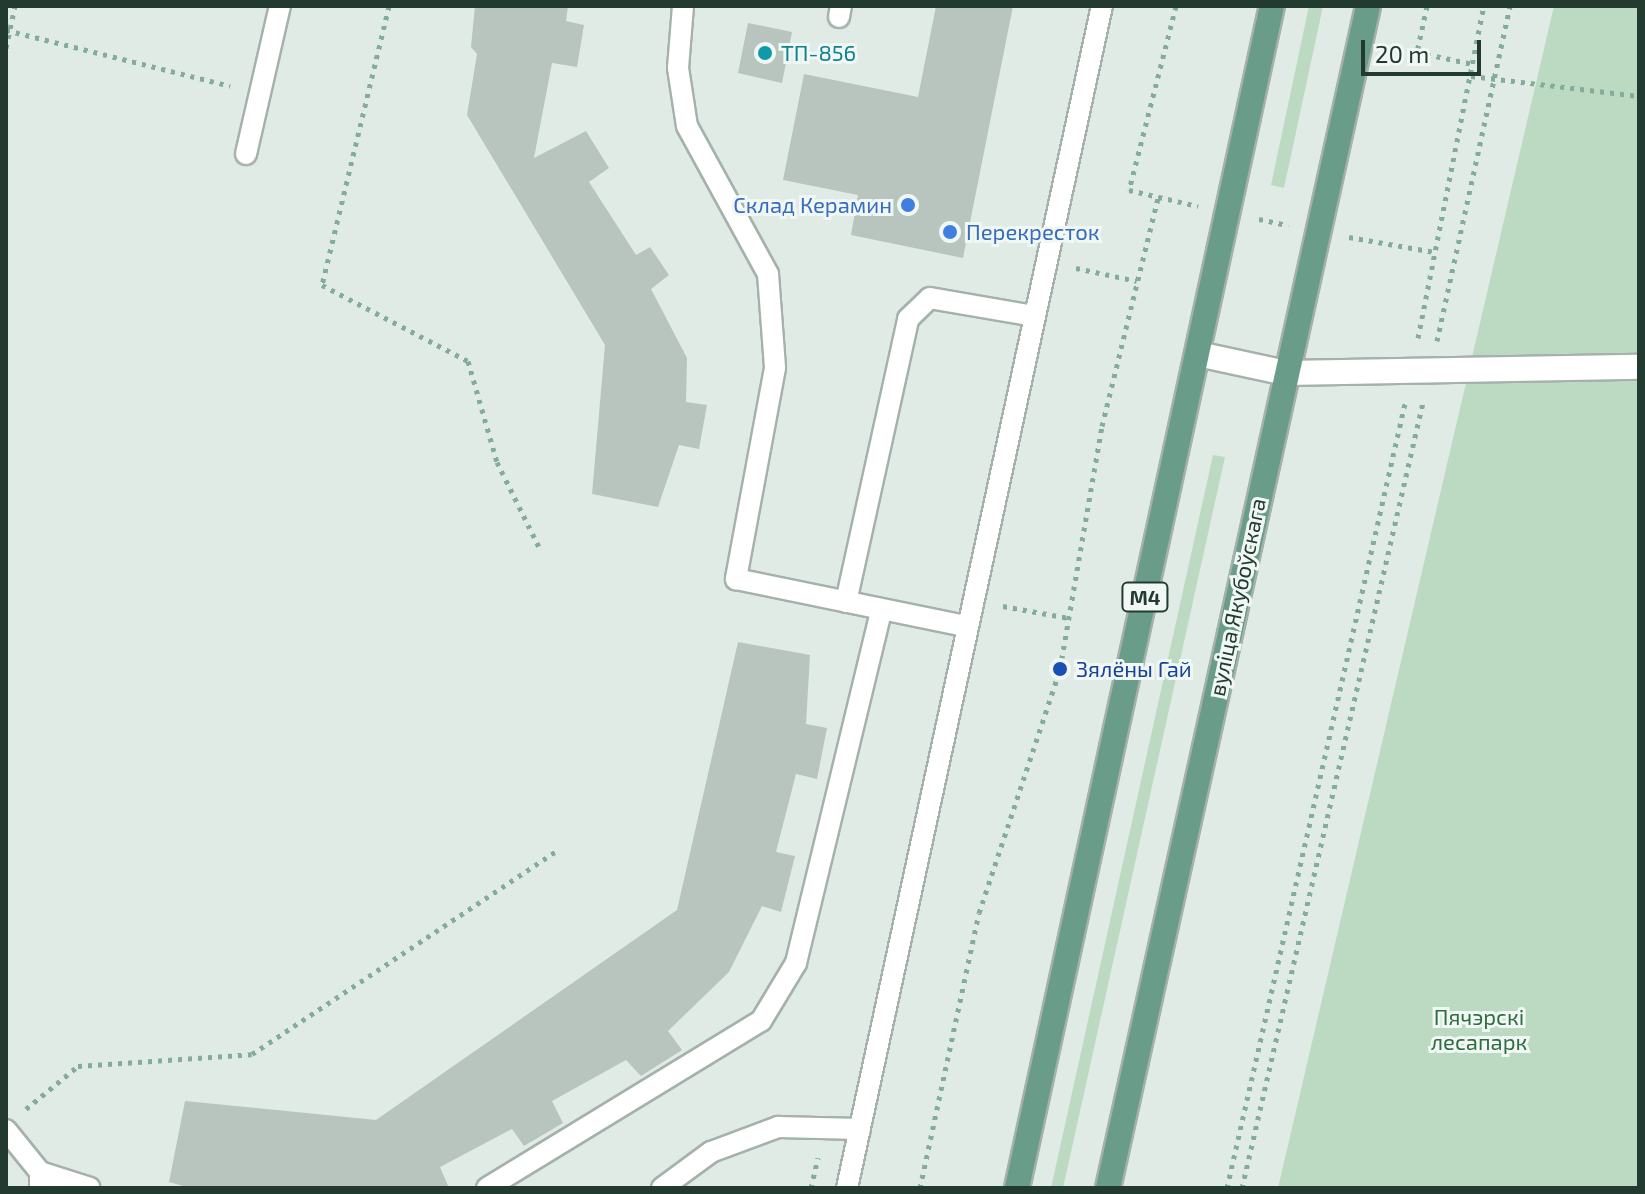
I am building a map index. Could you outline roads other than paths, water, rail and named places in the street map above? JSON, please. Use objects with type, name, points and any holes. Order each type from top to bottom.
[{"type":"main road","name":"М4","points":[[1017,1188],[1272,6]]},
{"type":"main road","name":"вуліца Якубоўскага","points":[[1108,1188],[1368,6]]},
{"type":"street","points":[[1198,354],[1286,373],[1639,367]]},
{"type":"lane","points":[[246,154],[280,6]]},
{"type":"lane","points":[[683,6],[678,68],[687,126],[768,274],[775,368],[736,579],[964,626]]},
{"type":"lane","points":[[847,1188],[964,626],[1048,261],[1102,6]]},
{"type":"lane","points":[[846,602],[908,319],[930,298],[1034,316]]},
{"type":"lane","points":[[487,1188],[761,1021],[796,963],[881,611]]},
{"type":"lane","points":[[12,1123],[40,1180],[90,1188]]},
{"type":"lane","points":[[662,1188],[711,1152],[778,1127],[860,1129]]},
{"type":"place","name":"ТП-856","points":[[765,53]]},
{"type":"place","name":"Склад Керамин","points":[[908,205]]},
{"type":"place","name":"Перекресток","points":[[950,232]]},
{"type":"place","name":"Зялёны Гай","points":[[1060,669]]},
{"type":"park label","name":"Пячэрскі лесапарк","points":[[1479,1028]]}]
